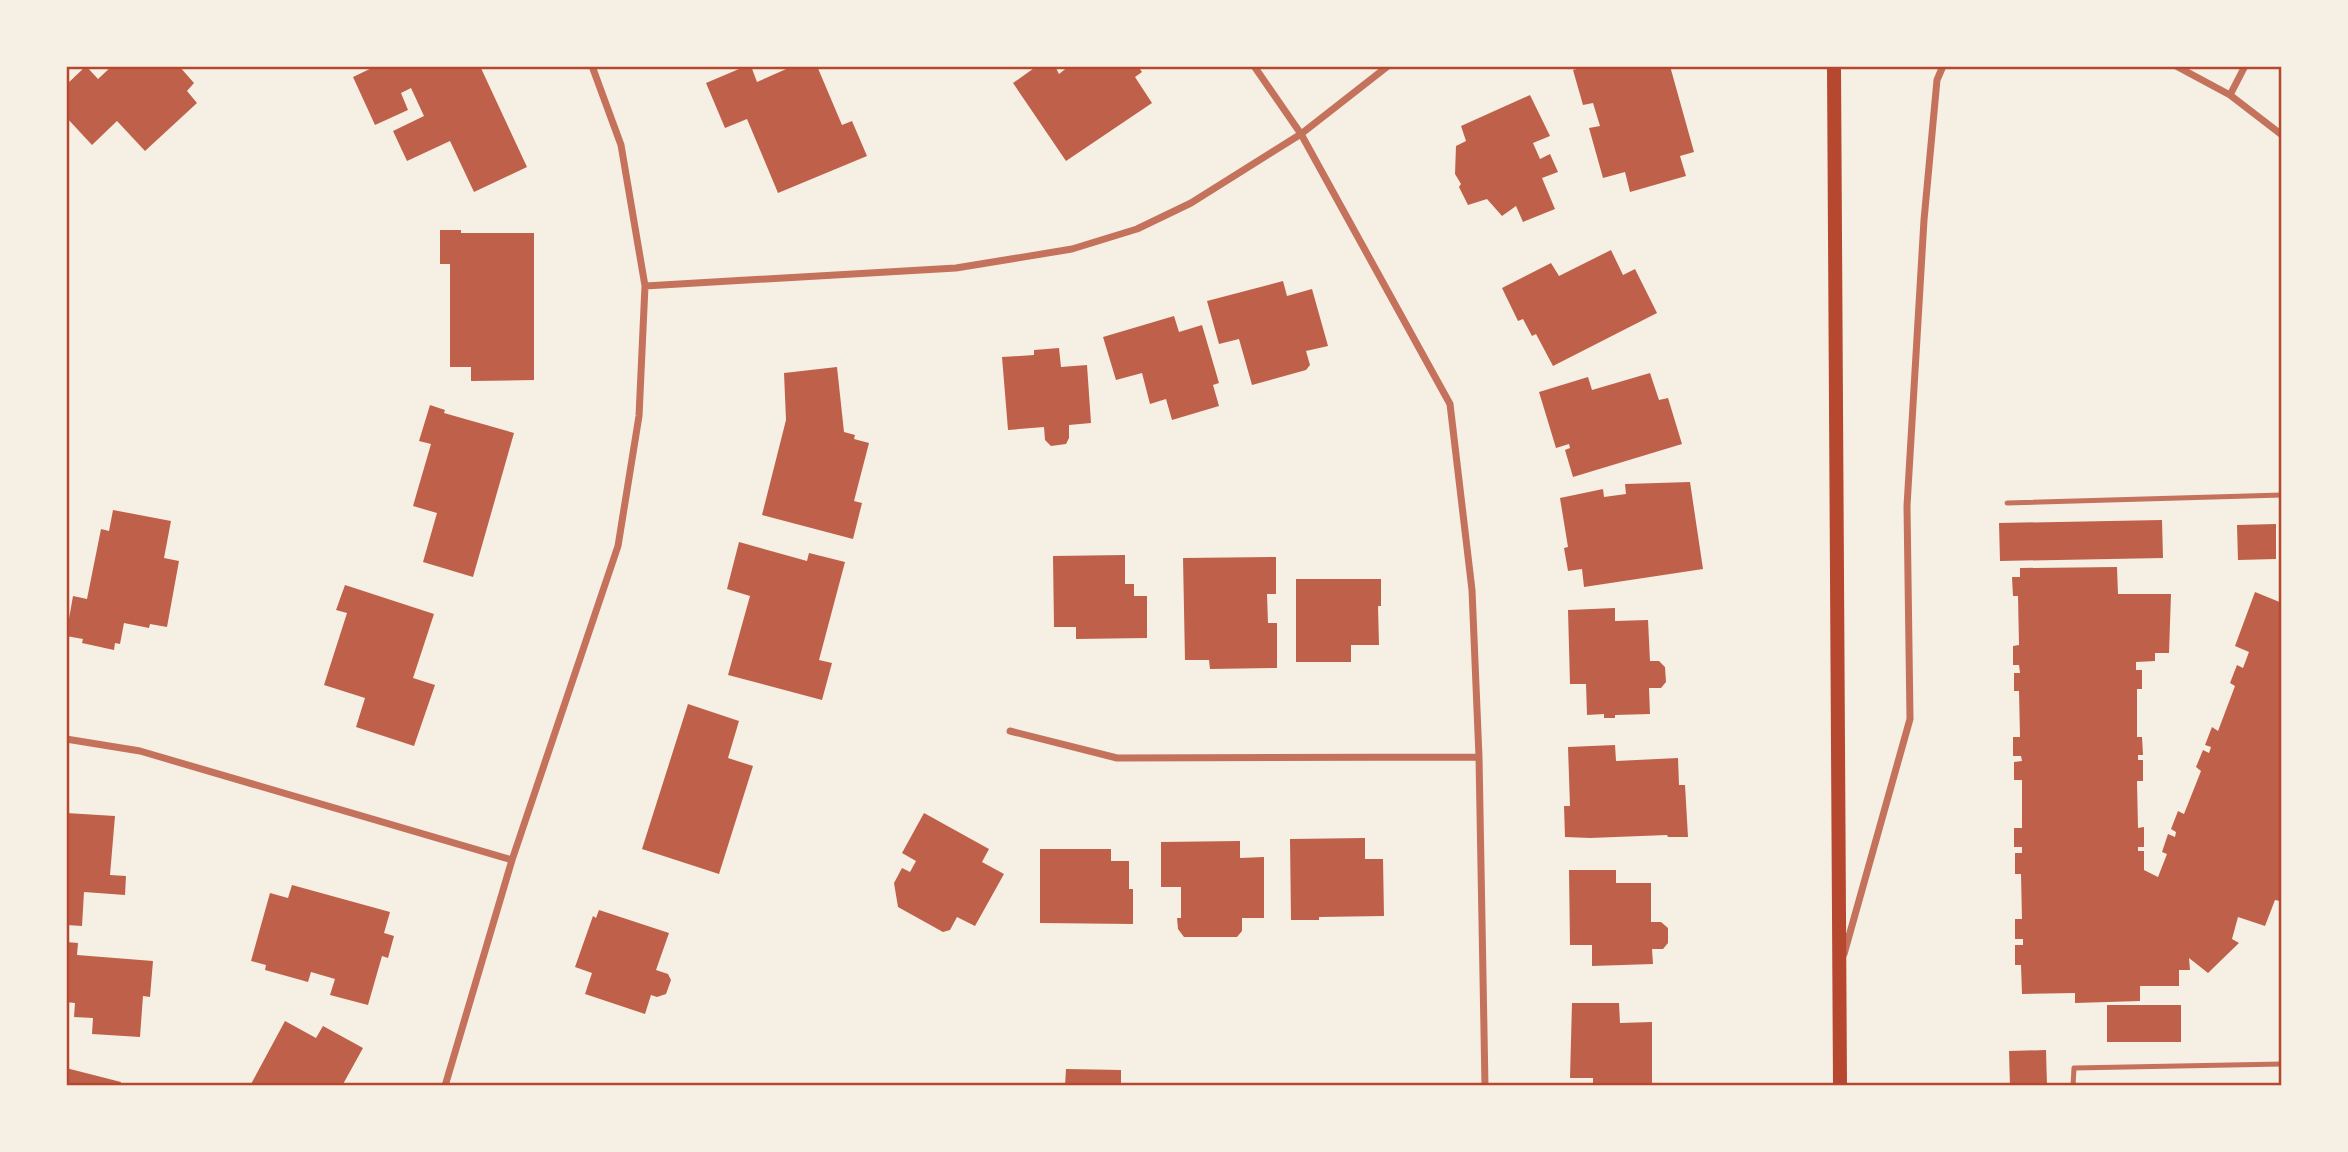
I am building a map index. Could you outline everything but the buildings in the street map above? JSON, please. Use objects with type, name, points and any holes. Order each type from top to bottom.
[{"type":"main road","points":[[1834,66],[1840,1086]]},
{"type":"street","points":[[445,1086],[512,860],[618,546],[639,416],[645,286],[621,145],[592,66]]},
{"type":"street","points":[[1254,66],[1301,134],[1450,404],[1472,590],[1479,757],[1485,1086]]},
{"type":"street","points":[[645,286],[956,268],[1072,249],[1137,229],[1191,203],[1301,134],[1388,66]]},
{"type":"street","points":[[1839,972],[1910,719],[1907,506],[1924,220],[1937,80],[1943,66]]},
{"type":"street","points":[[2176,66],[2230,94],[2281,135]]},
{"type":"street","points":[[2230,94],[2245,66]]},
{"type":"street","points":[[1010,731],[1117,758],[1479,757]]},
{"type":"street","points":[[66,739],[140,751],[512,860]]},
{"type":"lane","points":[[2007,503],[2281,495]]},
{"type":"lane","points":[[2073,1086],[2074,1068],[2281,1064]]}]
